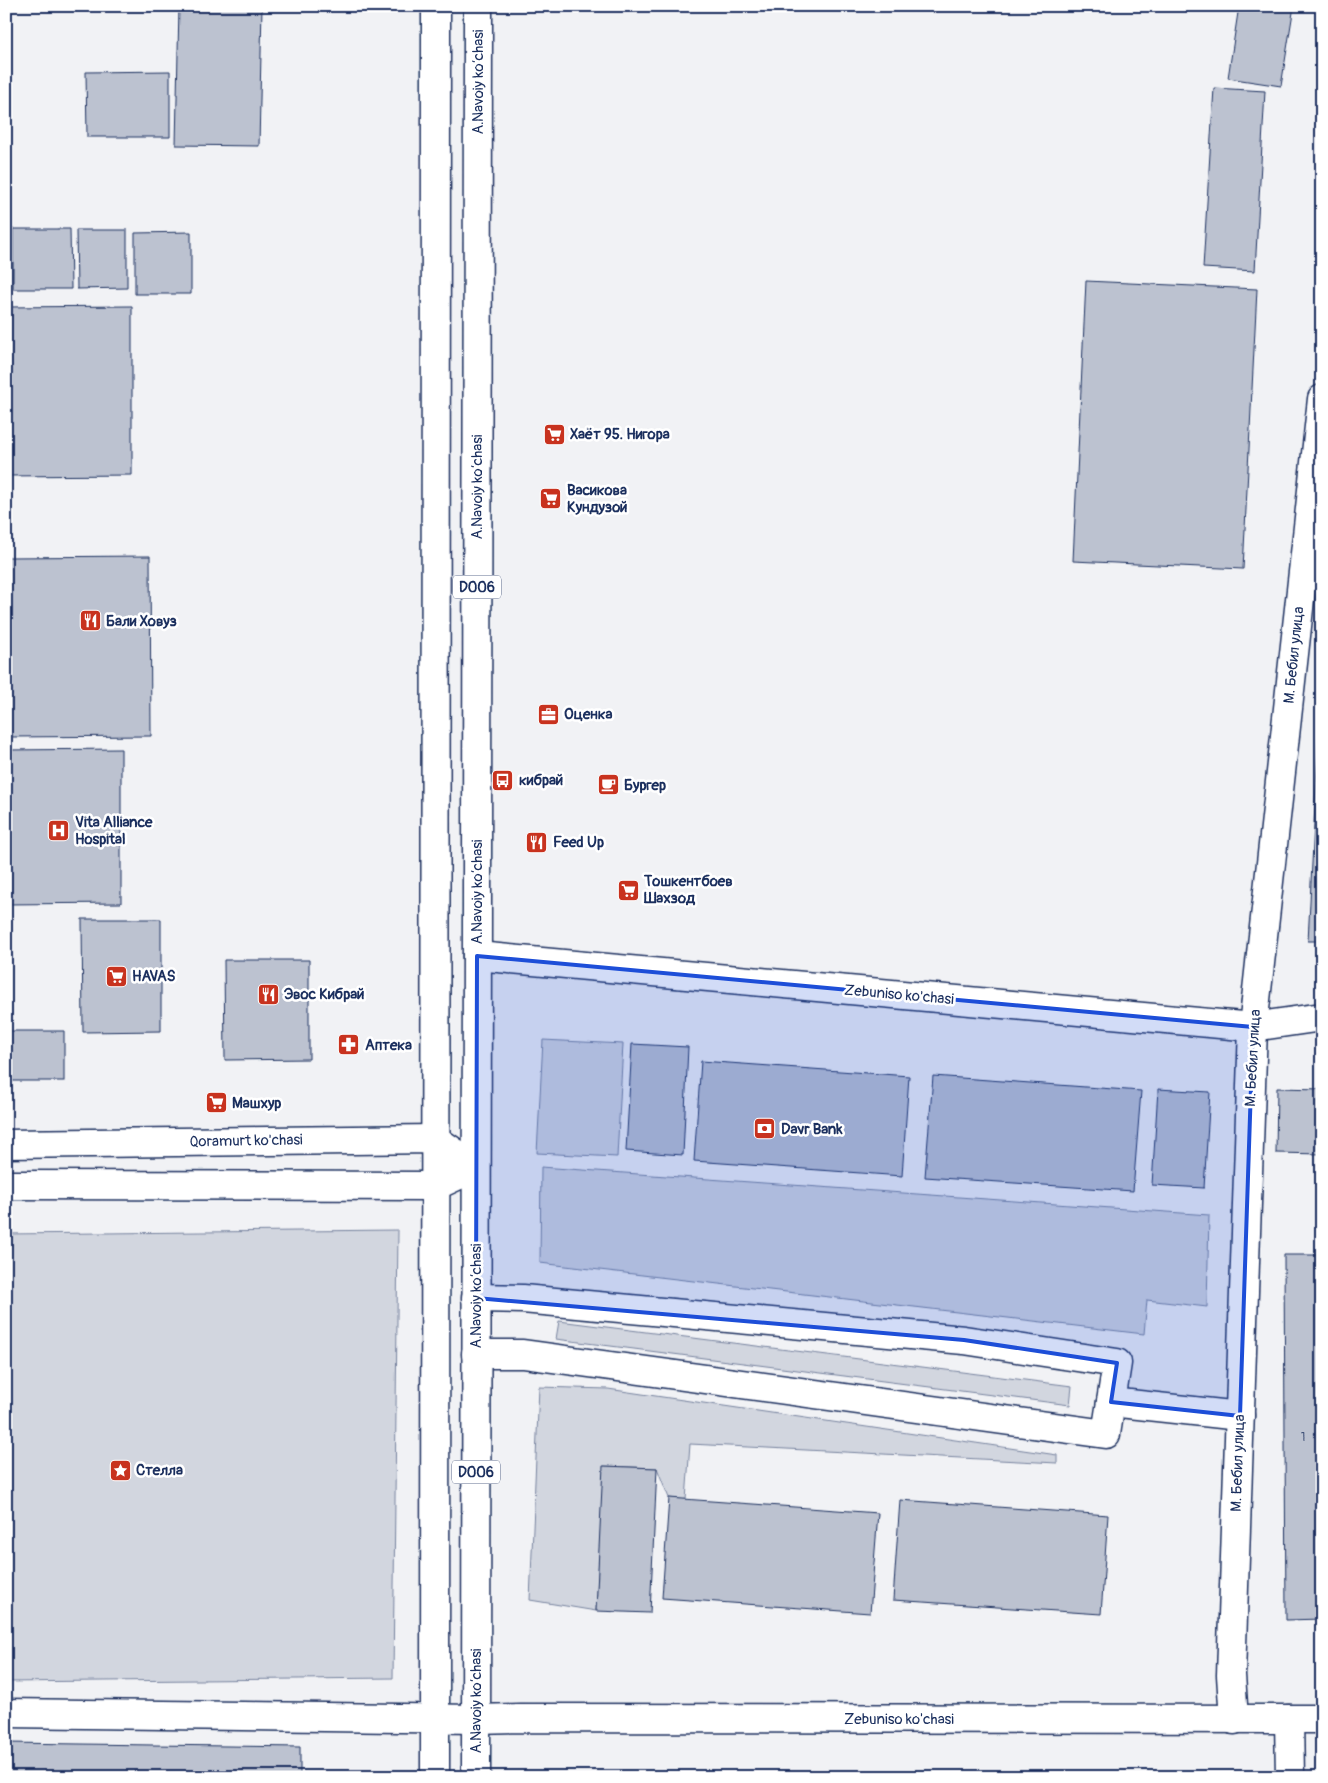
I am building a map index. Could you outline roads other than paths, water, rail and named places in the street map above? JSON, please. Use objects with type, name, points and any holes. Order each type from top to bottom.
[{"type":"street","name":"D006","points":[[436,6],[436,1139]]},
{"type":"street","name":"A.Navoiy ko‘chasi","points":[[476,1777],[478,6]]},
{"type":"street","name":"М. Бебил улица","points":[[1234,1720],[1231,1675],[1253,1027],[1322,399]]},
{"type":"street","name":"Zebuniso ko'chasi","points":[[477,956],[1253,1027],[1322,1017]]},
{"type":"street","name":"Qoramurt ko'chasi","points":[[6,1144],[436,1139]]},
{"type":"street","points":[[436,1139],[476,1167]]},
{"type":"street","points":[[435,1186],[436,1139]]},
{"type":"street","points":[[6,1185],[435,1186],[476,1167]]},
{"type":"street","name":"D006","points":[[435,1186],[435,1777]]},
{"type":"street","points":[[476,1298],[523,1299],[954,1340],[1117,1363],[1106,1434],[523,1354],[476,1354]]},
{"type":"street","points":[[1111,1402],[1240,1416]]},
{"type":"street","name":"Zebuniso ko'chasi","points":[[6,1713],[476,1719],[1322,1719]]},
{"type":"street","points":[[1289,1719],[1290,1777]]},
{"type":"place","name":"Хаёт 95. Нигора","points":[[554,434]]},
{"type":"place","name":"Васикова Кундузой","points":[[551,499]]},
{"type":"place","name":"Бали Ховуз","points":[[90,621]]},
{"type":"place","name":"Оценка","points":[[548,714]]},
{"type":"place","name":"кибрай","points":[[503,780]]},
{"type":"place","name":"Бургер","points":[[608,785]]},
{"type":"place","name":"Vita Alliance Hospital","points":[[59,831]]},
{"type":"place","name":"Feed Up","points":[[537,842]]},
{"type":"place","name":"Тошкентбоев Шахзод","points":[[628,890]]},
{"type":"place","name":"HAVAS","points":[[116,976]]},
{"type":"place","name":"Эвос Кибрай","points":[[268,994]]},
{"type":"place","name":"Аптека","points":[[349,1045]]},
{"type":"place","name":"Машхур","points":[[216,1103]]},
{"type":"place","name":"Davr Bank","points":[[765,1129]]},
{"type":"place","name":"Стелла","points":[[120,1470]]}]
